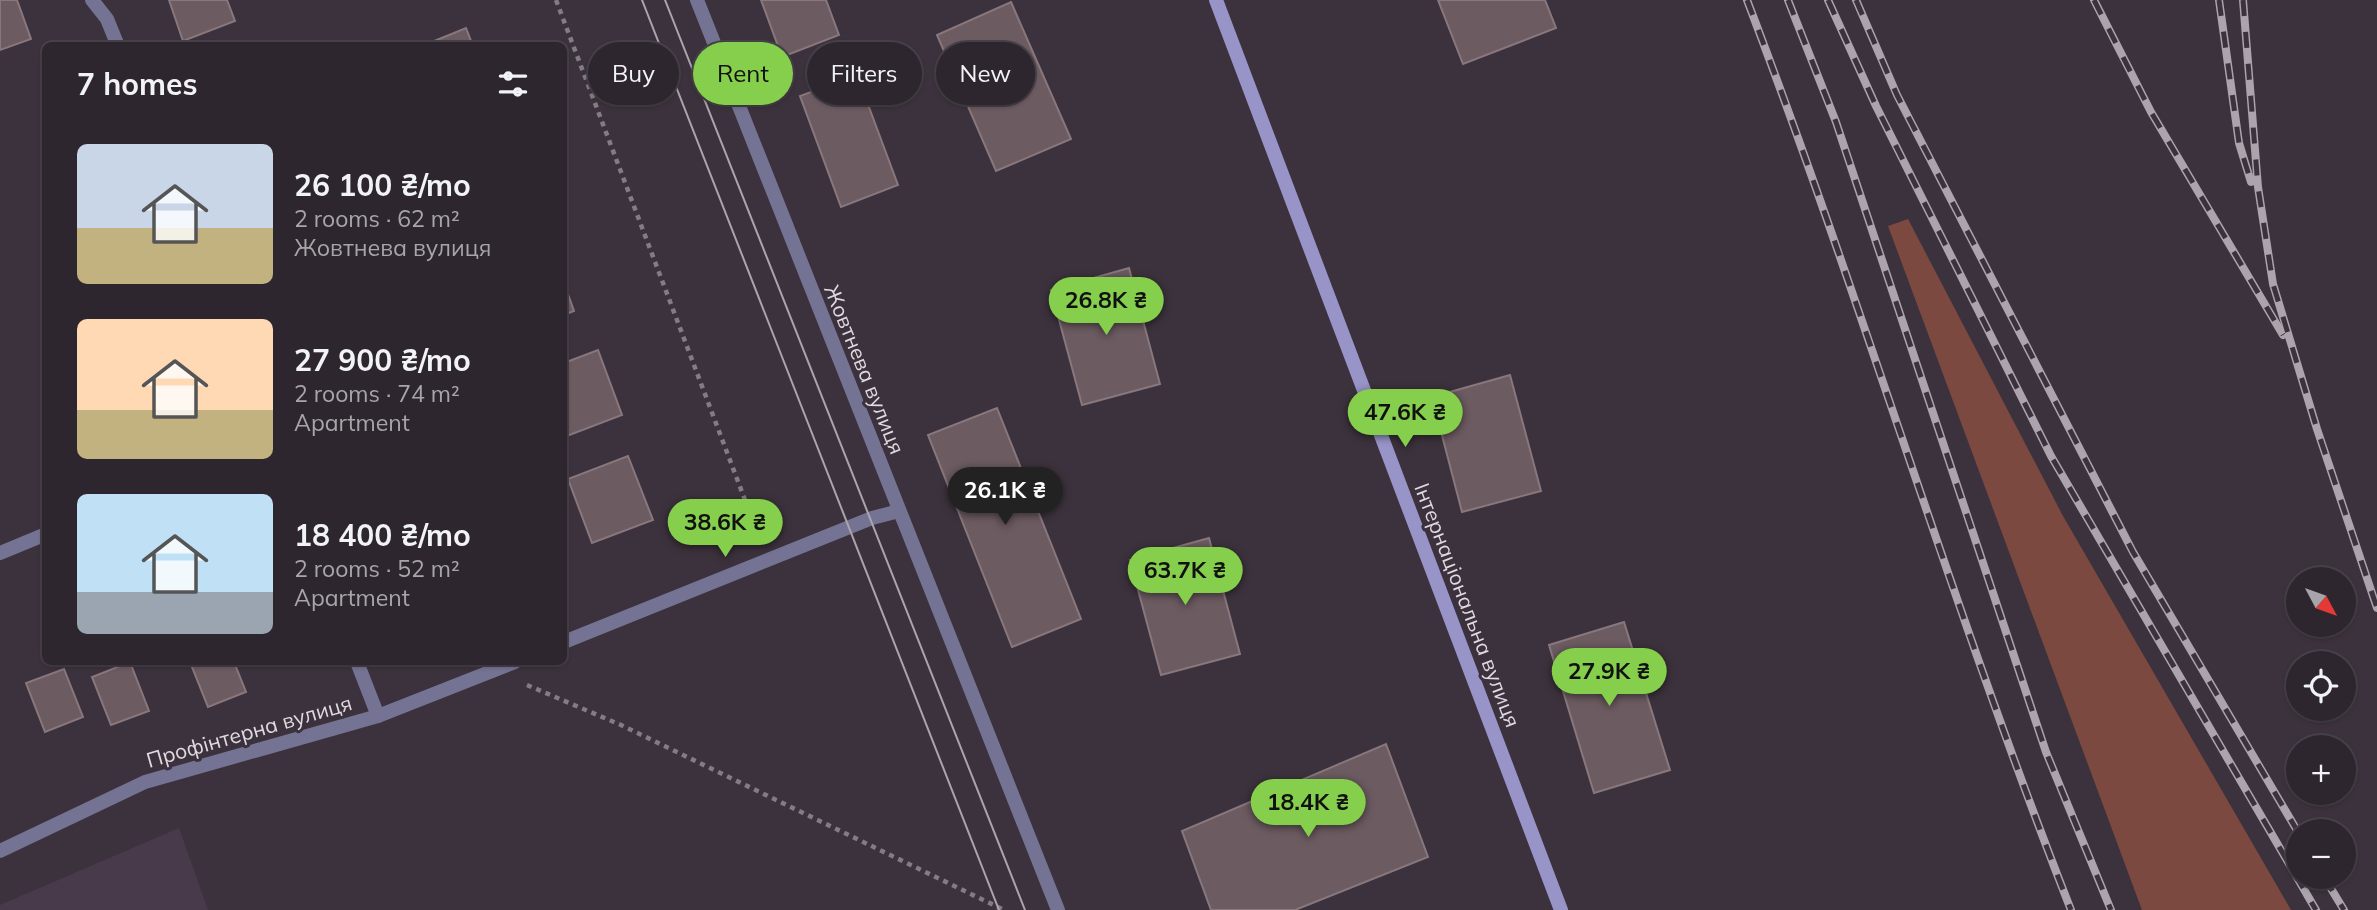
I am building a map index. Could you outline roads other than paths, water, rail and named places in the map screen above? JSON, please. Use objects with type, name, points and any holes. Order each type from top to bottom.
[{"type":"main road","name":"Інтернаціональна вулиця","points":[[1216,0],[1561,910]]},
{"type":"street","points":[[92,0],[107,19],[116,42]]},
{"type":"street","name":"Жовтнева вулиця","points":[[697,0],[1058,910]]},
{"type":"street","points":[[567,641],[872,518],[898,511]]},
{"type":"street","points":[[0,553],[42,536]]},
{"type":"street","points":[[358,665],[378,716]]},
{"type":"street","name":"Профінтерна вулиця","points":[[0,851],[145,782],[378,716],[507,665]]},
{"type":"tram line","points":[[642,0],[999,910]]},
{"type":"tram line","points":[[665,0],[1025,910]]},
{"type":"railway","points":[[1747,0],[1830,227],[1987,684],[2071,910]]},
{"type":"railway","points":[[1788,0],[1836,122],[2046,752],[2111,910]]},
{"type":"railway","points":[[1828,0],[1876,106],[2051,456],[2316,910]]},
{"type":"railway","points":[[1856,0],[1897,95],[2133,552],[2290,819]]},
{"type":"railway","points":[[2094,0],[2151,112],[2283,335]]},
{"type":"railway","points":[[2219,0],[2239,143],[2251,182]]},
{"type":"railway","points":[[2243,0],[2258,187],[2273,284],[2317,429],[2377,608]]},
{"type":"railway","points":[[2331,889],[2344,910]]}]
